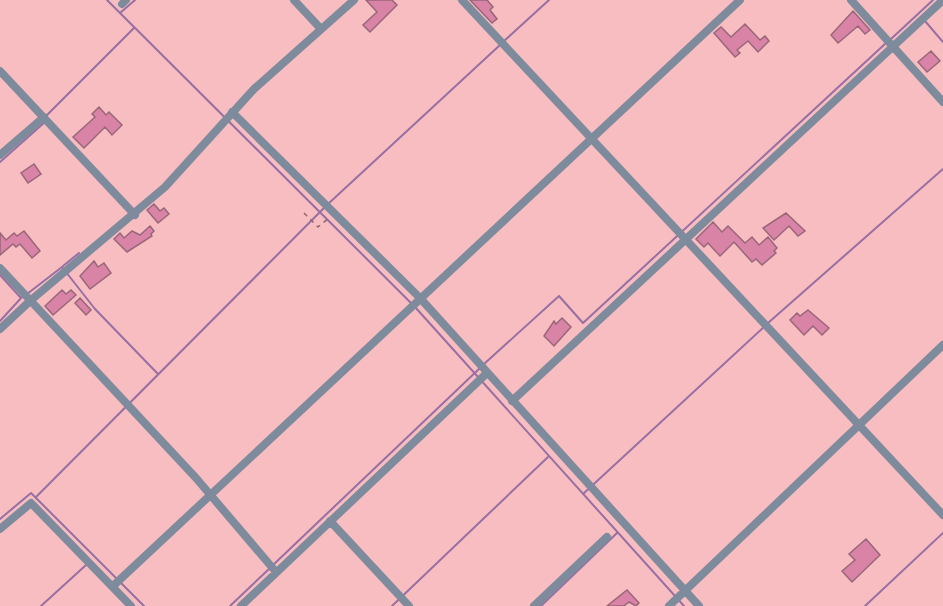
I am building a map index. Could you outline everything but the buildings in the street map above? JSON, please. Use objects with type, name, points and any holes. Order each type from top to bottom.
[{"type":"street","points":[[294,0],[321,29]]},
{"type":"street","points":[[0,329],[26,297],[66,271],[135,215],[165,187],[228,117],[354,0]]},
{"type":"street","points":[[462,0],[943,515]]},
{"type":"street","points":[[117,582],[740,0]]},
{"type":"street","points":[[851,0],[943,102]]},
{"type":"street","points":[[512,401],[682,235],[891,42],[923,19],[943,0]]},
{"type":"street","points":[[0,71],[135,215]]},
{"type":"street","points":[[228,117],[325,205],[481,373],[512,401],[591,486],[677,598],[699,606]]},
{"type":"street","points":[[0,155],[45,119]]},
{"type":"street","points":[[0,267],[273,568]]},
{"type":"street","points":[[677,598],[943,345]]},
{"type":"street","points":[[241,606],[273,568],[330,521],[481,373]]},
{"type":"street","points":[[0,529],[31,503],[90,562],[117,582],[131,606]]},
{"type":"street","points":[[330,521],[410,606]]},
{"type":"street","points":[[534,606],[607,537]]},
{"type":"path","points":[[304,213],[318,227],[328,218]]},
{"type":"waterway","points":[[107,0],[411,303]]},
{"type":"waterway","points":[[120,13],[135,0]]},
{"type":"waterway","points":[[504,41],[549,0]]},
{"type":"waterway","points":[[891,39],[933,0]]},
{"type":"waterway","points":[[925,21],[943,42]]},
{"type":"waterway","points":[[46,116],[134,28]]},
{"type":"waterway","points":[[484,364],[559,296],[583,323],[886,43]]},
{"type":"waterway","points":[[328,204],[500,45]]},
{"type":"waterway","points":[[0,162],[45,122]]},
{"type":"waterway","points":[[768,323],[943,169]]},
{"type":"waterway","points":[[36,497],[324,208]]},
{"type":"waterway","points":[[63,266],[79,253]]},
{"type":"waterway","points":[[27,294],[62,267],[95,309],[158,374]]},
{"type":"waterway","points":[[0,275],[21,298]]},
{"type":"waterway","points":[[0,321],[22,297]]},
{"type":"waterway","points":[[415,307],[684,606]]},
{"type":"waterway","points":[[583,494],[764,327]]},
{"type":"waterway","points":[[273,565],[480,368]]},
{"type":"waterway","points":[[392,606],[548,457]]},
{"type":"waterway","points":[[0,519],[31,493],[144,606]]},
{"type":"waterway","points":[[541,606],[617,533]]},
{"type":"waterway","points":[[865,606],[943,533]]},
{"type":"waterway","points":[[41,606],[86,565]]},
{"type":"waterway","points":[[230,606],[269,569]]}]
